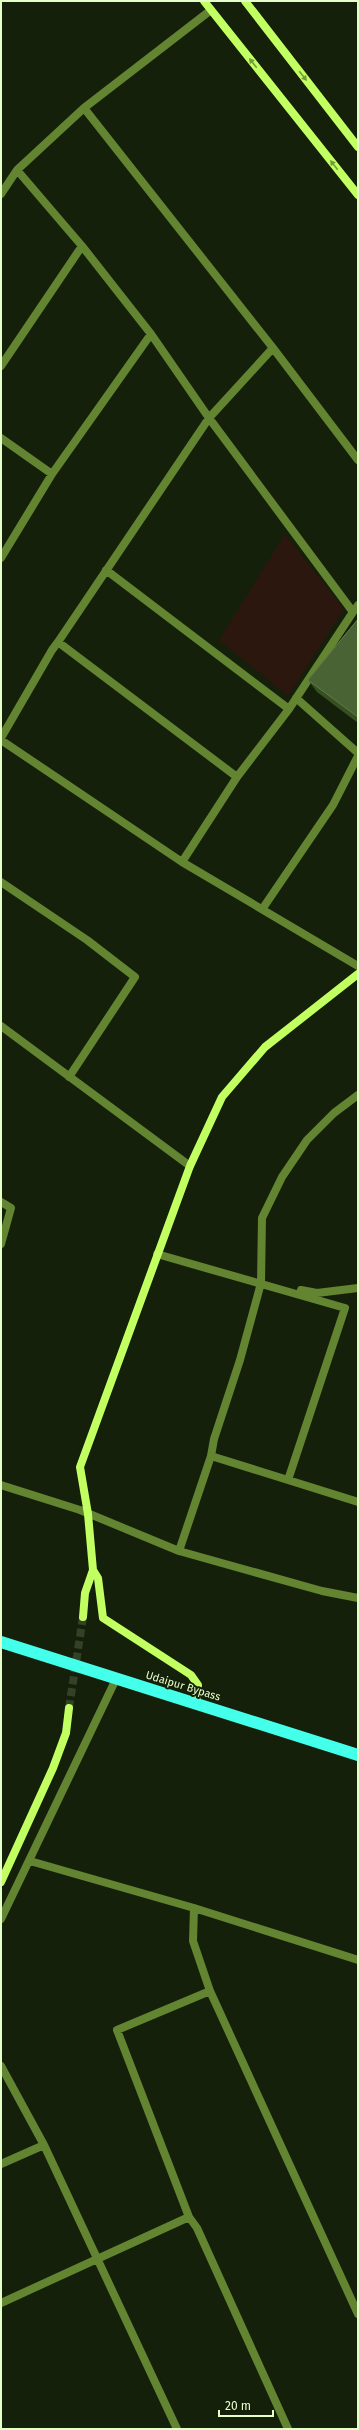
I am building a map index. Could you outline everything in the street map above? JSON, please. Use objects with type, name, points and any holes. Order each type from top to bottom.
[{"type":"highway","name":"Udaipur Bypass","points":[[1,1642],[358,1755]]},
{"type":"street","points":[[204,1],[358,195]]},
{"type":"street","points":[[244,1],[358,147]]},
{"type":"street","points":[[1,194],[17,170],[84,108],[211,10]]},
{"type":"street","points":[[84,108],[273,348],[358,460]]},
{"type":"street","points":[[17,170],[82,246],[151,334],[209,418],[355,608],[289,709],[237,777],[182,862]]},
{"type":"street","points":[[1,366],[82,246]]},
{"type":"street","points":[[1,558],[52,474],[151,334]]},
{"type":"street","points":[[273,348],[209,418],[58,642],[1,739],[182,862],[263,908],[358,966]]},
{"type":"street","points":[[1,438],[52,474]]},
{"type":"street","points":[[106,570],[289,709]]},
{"type":"street","points":[[58,642],[237,777]]},
{"type":"street","points":[[263,908],[333,805],[358,755],[296,698]]},
{"type":"street","points":[[1,882],[87,940],[135,977],[69,1076]]},
{"type":"street","points":[[83,1617],[84,1593],[93,1570],[88,1514],[80,1467],[190,1166],[222,1097],[260,1053],[358,974]]},
{"type":"street","points":[[1,1026],[190,1166]]},
{"type":"street","points":[[179,1551],[211,1456],[214,1439],[240,1360],[261,1283],[262,1218],[282,1178],[307,1140],[334,1113],[358,1095]]},
{"type":"street","points":[[1,1202],[11,1208],[1,1244]]},
{"type":"street","points":[[157,1254],[345,1308],[288,1480]]},
{"type":"street","points":[[261,1283],[317,1293],[358,1288]]},
{"type":"street","points":[[211,1456],[358,1502]]},
{"type":"street","points":[[1,1485],[88,1514],[179,1551],[322,1592],[358,1598]]},
{"type":"street","points":[[93,1570],[98,1578],[103,1618],[191,1675],[198,1685],[196,1703]]},
{"type":"street","points":[[1,1919],[116,1679]]},
{"type":"street","points":[[1,1882],[53,1768],[66,1733],[69,1708]]},
{"type":"street","points":[[30,1861],[194,1908],[358,1960]]},
{"type":"street","points":[[194,1908],[193,1941],[210,1991],[358,2314]]},
{"type":"street","points":[[210,1991],[117,2030],[189,2217],[197,2228],[288,2429]]},
{"type":"street","points":[[1,2066],[44,2145],[177,2429]]},
{"type":"street","points":[[1,2164],[44,2145]]},
{"type":"street","points":[[1,2303],[99,2260],[189,2217]]},
{"type":"shaded area","points":[[285,534],[344,609],[288,696],[219,640]]},
{"type":"building","points":[[358,619],[358,717],[308,680]]},
{"type":"tunnel","points":[[69,1708],[83,1617]]}]
